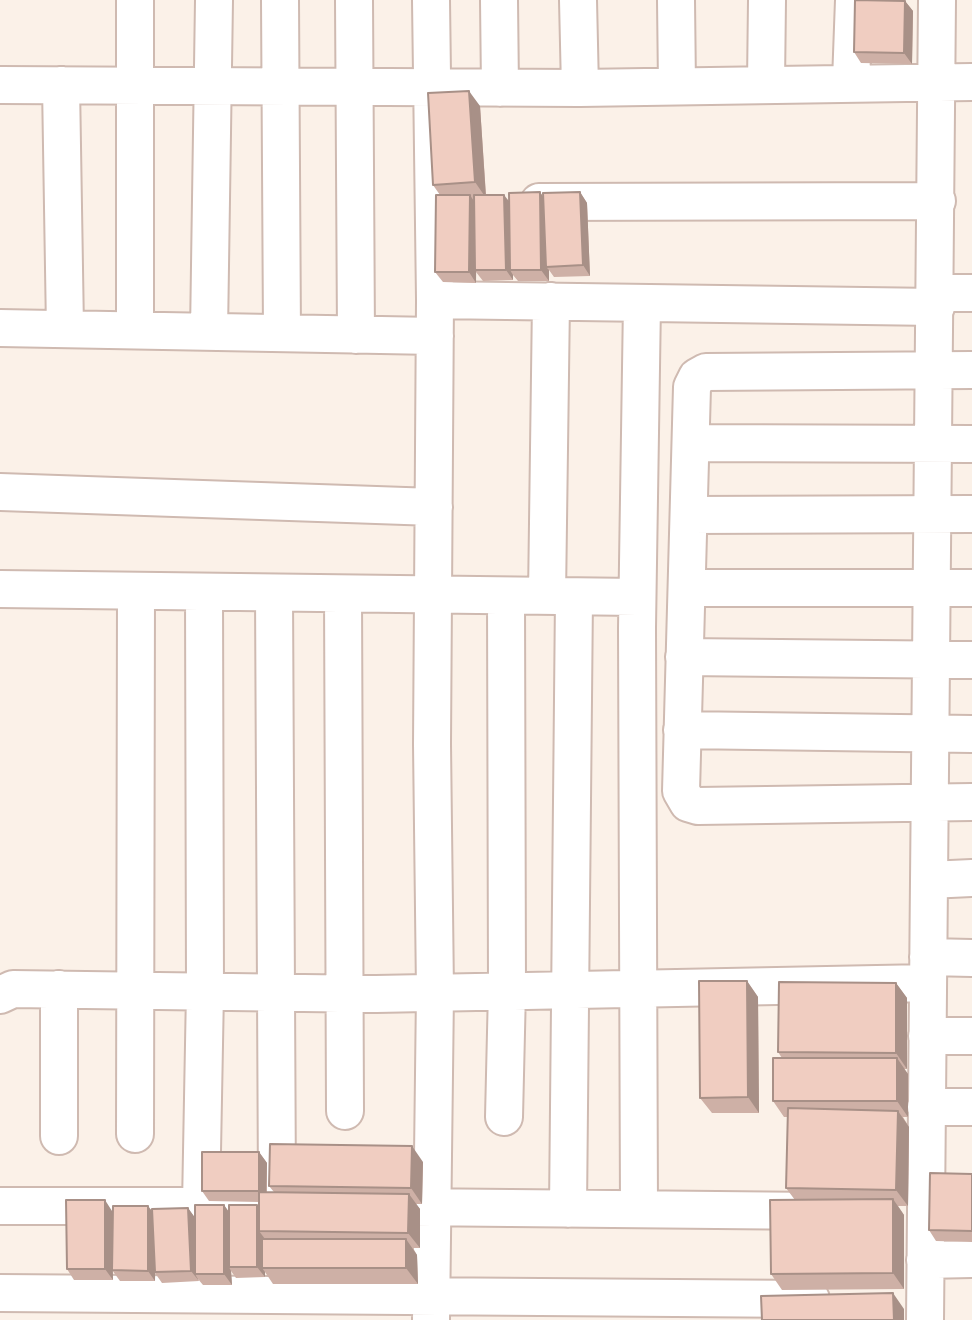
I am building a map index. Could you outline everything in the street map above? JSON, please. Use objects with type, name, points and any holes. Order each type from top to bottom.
[{"type":"street","points":[[135,0],[135,330]]},
{"type":"street","points":[[209,332],[214,0]]},
{"type":"street","points":[[280,0],[282,333]]},
{"type":"street","points":[[354,0],[356,335]]},
{"type":"street","points":[[431,0],[431,88],[449,202],[435,300],[435,992],[431,1309]]},
{"type":"street","points":[[499,0],[500,88]]},
{"type":"street","points":[[578,0],[580,88]]},
{"type":"street","points":[[676,0],[677,86]]},
{"type":"street","points":[[766,83],[767,0]]},
{"type":"street","points":[[851,82],[854,0]]},
{"type":"street","points":[[914,1306],[925,1260],[937,201],[955,82],[937,0]]},
{"type":"street","points":[[0,85],[580,88],[955,82]]},
{"type":"street","points":[[61,85],[65,329]]},
{"type":"street","points":[[512,202],[937,201]]},
{"type":"street","points":[[435,300],[642,303],[936,300],[972,293]]},
{"type":"street","points":[[551,301],[570,988],[568,1209]]},
{"type":"street","points":[[639,1209],[637,597],[642,303]]},
{"type":"street","points":[[0,328],[435,336]]},
{"type":"street","points":[[972,370],[706,372],[697,377],[692,387],[681,791],[688,803],[698,806],[972,802]]},
{"type":"street","points":[[691,443],[972,444]]},
{"type":"street","points":[[0,492],[434,507]]},
{"type":"street","points":[[689,515],[972,514]]},
{"type":"street","points":[[687,588],[972,588]]},
{"type":"street","points":[[0,589],[637,597]]},
{"type":"street","points":[[135,1134],[136,591]]},
{"type":"street","points":[[201,1205],[205,991],[204,592]]},
{"type":"street","points":[[274,593],[277,1206]]},
{"type":"street","points":[[343,594],[345,1111]]},
{"type":"street","points":[[504,1117],[507,990],[506,596]]},
{"type":"street","points":[[684,657],[972,660]]},
{"type":"street","points":[[682,730],[972,734]]},
{"type":"street","points":[[929,880],[972,878]]},
{"type":"street","points":[[0,995],[13,989],[343,993],[638,987],[928,970],[972,958]]},
{"type":"street","points":[[59,989],[59,1136]]},
{"type":"street","points":[[927,1036],[972,1036]]},
{"type":"street","points":[[926,1107],[972,1107]]},
{"type":"street","points":[[0,1206],[846,1211]]},
{"type":"street","points":[[925,1260],[972,1259]]},
{"type":"street","points":[[0,1293],[431,1309],[845,1299]]},
{"type":"building","points":[[855,0],[905,1],[904,53],[854,52]]},
{"type":"building","points":[[469,91],[475,182],[433,185],[428,93]]},
{"type":"building","points":[[540,192],[541,270],[510,270],[509,193]]},
{"type":"building","points":[[580,192],[583,265],[546,267],[543,193]]},
{"type":"building","points":[[436,195],[470,195],[469,272],[435,272]]},
{"type":"building","points":[[474,195],[504,195],[506,270],[475,270]]},
{"type":"building","points":[[699,981],[747,981],[748,1097],[700,1098]]},
{"type":"building","points":[[779,982],[896,983],[896,1053],[778,1052]]},
{"type":"building","points":[[773,1058],[897,1058],[897,1101],[773,1101]]},
{"type":"building","points":[[788,1108],[898,1111],[896,1190],[786,1188]]},
{"type":"building","points":[[270,1144],[412,1146],[411,1188],[269,1186]]},
{"type":"building","points":[[202,1152],[259,1152],[259,1191],[202,1191]]},
{"type":"building","points":[[930,1173],[972,1174],[972,1231],[929,1230]]},
{"type":"building","points":[[259,1192],[409,1194],[408,1233],[259,1231]]},
{"type":"building","points":[[893,1199],[893,1273],[771,1274],[770,1200]]},
{"type":"building","points":[[66,1200],[105,1200],[105,1269],[67,1269]]},
{"type":"building","points":[[195,1205],[224,1205],[224,1274],[195,1274]]},
{"type":"building","points":[[229,1205],[257,1205],[257,1267],[229,1267]]},
{"type":"building","points":[[113,1206],[148,1206],[148,1271],[112,1270]]},
{"type":"building","points":[[188,1208],[191,1271],[155,1272],[152,1209]]},
{"type":"building","points":[[262,1239],[406,1239],[406,1268],[262,1268]]},
{"type":"building","points":[[893,1293],[894,1320],[762,1320],[761,1296]]}]
